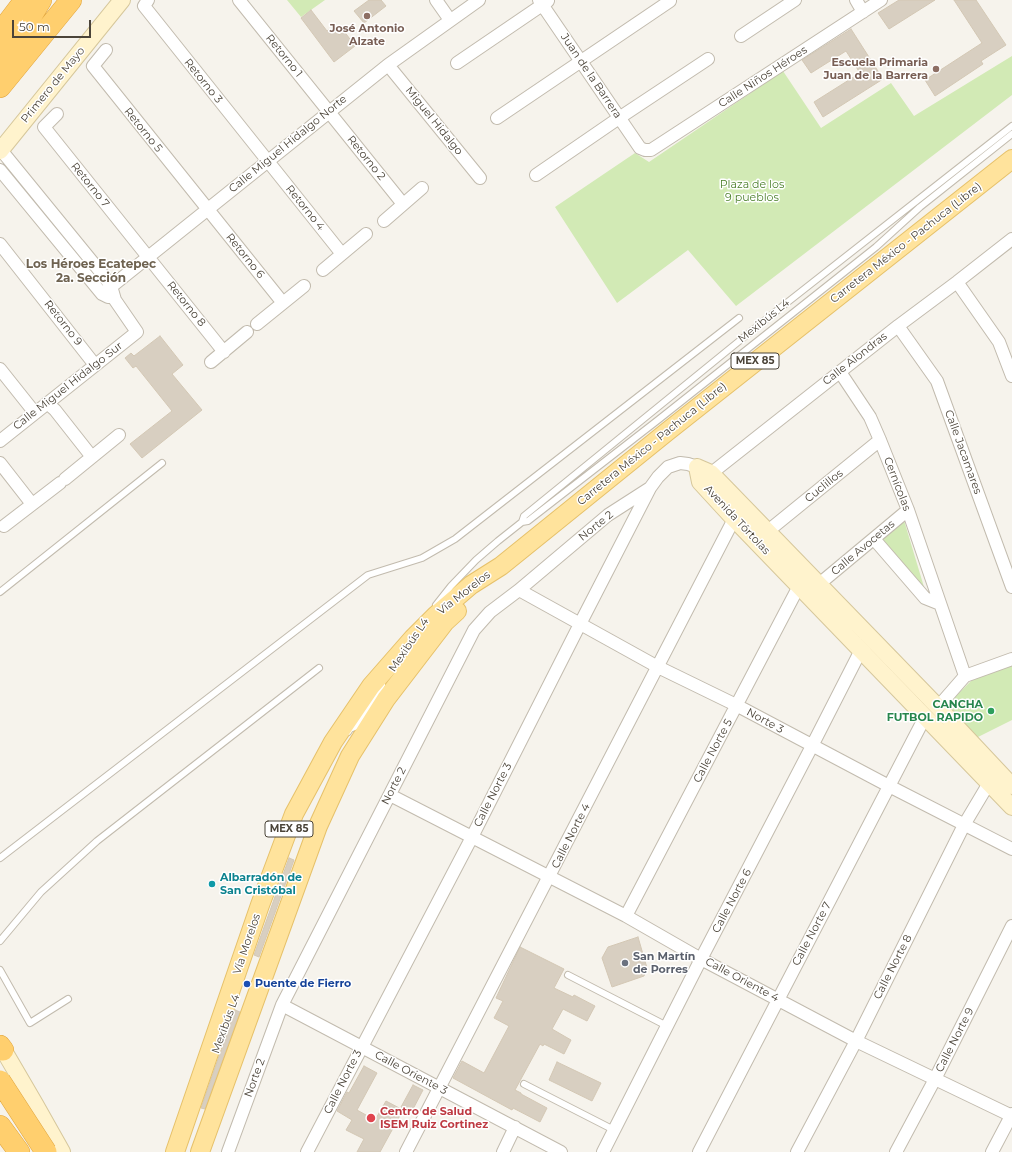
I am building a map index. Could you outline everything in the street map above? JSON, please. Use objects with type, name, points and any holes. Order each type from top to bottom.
[{"type":"highway","points":[[0,33],[25,0]]},
{"type":"highway","points":[[0,60],[24,28],[42,0]]},
{"type":"highway","points":[[0,87],[71,0]]},
{"type":"highway","points":[[0,1081],[46,1152]]},
{"type":"highway","points":[[0,1126],[19,1152]]},
{"type":"main road","name":"Carretera México - Pachuca (Libre)","points":[[501,566],[668,431],[1012,159]]},
{"type":"main road","name":"Vía Morelos","points":[[175,1152],[260,905],[294,814],[333,742],[371,686],[412,638],[471,585],[501,566]]},
{"type":"main road","name":"Vía Morelos","points":[[200,1152],[318,826],[350,756],[386,699],[445,622],[501,566]]},
{"type":"street","name":"Primero de Mayo","points":[[0,150],[122,0]]},
{"type":"street","name":"Retorno 3","points":[[148,0],[144,6],[268,161]]},
{"type":"street","name":"Retorno 1","points":[[239,0],[329,112]]},
{"type":"street","points":[[436,0],[450,20]]},
{"type":"street","name":"Calle Miguel Hidalgo Norte","points":[[106,290],[388,65],[479,0]]},
{"type":"street","points":[[741,36],[795,0]]},
{"type":"street","points":[[856,0],[864,12]]},
{"type":"street","name":"Calle Niños Héroes","points":[[645,150],[651,150],[881,0]]},
{"type":"street","points":[[497,118],[670,1]]},
{"type":"street","points":[[457,63],[543,2]]},
{"type":"street","name":"Juan de la Barrera","points":[[543,2],[619,118],[640,148],[645,150]]},
{"type":"street","name":"Retorno 5","points":[[106,50],[93,66],[207,209]]},
{"type":"street","points":[[536,175],[708,59]]},
{"type":"street","name":"Miguel Hidalgo","points":[[388,65],[480,178]]},
{"type":"street","name":"Retorno 2","points":[[329,112],[403,204]]},
{"type":"street","name":"Retorno 7","points":[[57,114],[44,127],[147,257]]},
{"type":"street","points":[[0,150],[103,275],[106,290]]},
{"type":"street","name":"Retorno 4","points":[[268,161],[342,254]]},
{"type":"street","points":[[0,170],[106,290]]},
{"type":"street","points":[[20,194],[30,186]]},
{"type":"street","points":[[384,221],[422,188]]},
{"type":"street","name":"Retorno 6","points":[[207,209],[283,303]]},
{"type":"street","points":[[323,270],[366,234]]},
{"type":"street","name":"Calle Alondras","points":[[703,474],[840,372],[1012,239]]},
{"type":"street","name":"Retorno 9","points":[[0,244],[95,365]]},
{"type":"street","name":"Retorno 8","points":[[147,257],[224,352]]},
{"type":"street","points":[[957,282],[999,342],[1012,376]]},
{"type":"street","points":[[258,324],[304,286]]},
{"type":"street","name":"Calle Miguel Hidalgo Sur","points":[[0,441],[137,332],[106,290]]},
{"type":"street","name":"Calle Jacamares","points":[[898,326],[936,381],[1012,587]]},
{"type":"street","points":[[211,362],[248,332]]},
{"type":"street","points":[[0,369],[34,413]]},
{"type":"street","name":"Cernícolas","points":[[840,372],[870,417],[880,440],[908,510],[965,676]]},
{"type":"street","points":[[47,404],[55,410],[92,457]]},
{"type":"street","points":[[4,526],[119,435]]},
{"type":"street","name":"Cuclillos","points":[[768,531],[880,440]]},
{"type":"street","points":[[0,463],[32,504]]},
{"type":"street","name":"Calle Norte 3","points":[[307,1152],[472,837],[650,488],[668,467],[680,463],[703,474]]},
{"type":"street","name":"Avenida Tórtolas","points":[[703,474],[734,519],[861,650],[932,712],[1012,786]]},
{"type":"street","name":"Avenida Tórtolas","points":[[703,474],[768,531],[932,712],[989,783],[1012,807]]},
{"type":"street","name":"Norte 2","points":[[228,1152],[282,1005],[474,630],[490,612],[519,590],[608,515],[650,488]]},
{"type":"street","name":"Calle Avocetas","points":[[818,585],[908,510]]},
{"type":"street","name":"Calle Norte 4","points":[[406,1152],[550,877],[734,519]]},
{"type":"street","points":[[874,539],[925,598],[940,604]]},
{"type":"street","name":"Calle Norte 5","points":[[626,916],[799,586]]},
{"type":"street","name":"Norte 3","points":[[519,590],[658,667],[736,705],[1012,849]]},
{"type":"street","name":"Calle Norte 6","points":[[603,1152],[861,650]]},
{"type":"street","points":[[932,712],[965,676],[1012,659]]},
{"type":"street","name":"Calle Norte 7","points":[[699,1152],[889,786],[932,712]]},
{"type":"street","name":"Calle Norte 8","points":[[797,1152],[856,1041],[964,825],[989,783]]},
{"type":"street","name":"Calle Oriente 4","points":[[390,794],[626,916],[701,959],[856,1041],[1012,1115]]},
{"type":"street","name":"Calle Norte 9","points":[[896,1152],[935,1079],[1012,926]]},
{"type":"street","name":"Calle Oriente 3","points":[[282,1005],[561,1152]]},
{"type":"street","points":[[0,1090],[8,1083],[12,1070],[4,1051]]},
{"type":"street","points":[[4,1051],[62,1152]]},
{"type":"street","points":[[992,1152],[1012,1115]]},
{"type":"street","points":[[503,1152],[515,1127]]},
{"type":"lane","name":"Mexibús L4","points":[[522,522],[524,516],[770,316],[1012,126]]},
{"type":"lane","name":"Mexibús L4","points":[[346,736],[350,730],[357,726],[412,638],[451,586],[476,560],[522,522],[528,521],[658,420],[876,247],[920,207],[1012,134]]},
{"type":"lane","points":[[0,858],[368,575],[422,558],[455,539],[739,318]]},
{"type":"lane","points":[[0,592],[162,463]]},
{"type":"lane","points":[[0,941],[41,892],[97,841],[319,668]]},
{"type":"lane","name":"Mexibús L4","points":[[323,800],[357,732],[357,726]]},
{"type":"lane","points":[[303,811],[333,755]]},
{"type":"lane","name":"Mexibús L4","points":[[194,1152],[266,956],[302,852]]},
{"type":"lane","points":[[0,970],[30,1024],[68,999]]},
{"type":"lane","points":[[568,976],[667,1026]]},
{"type":"lane","name":"Mexibús L4","points":[[180,1152],[233,1004]]},
{"type":"lane","points":[[524,1084],[614,1130]]},
{"type":"green space","points":[[287,0],[325,0],[301,17]]},
{"type":"green space","name":"Plaza de los 9 pueblos","points":[[1012,56],[1012,95],[736,306],[688,250],[617,303],[555,207],[635,153],[649,162],[783,71],[821,128],[891,83],[914,116]]},
{"type":"green space","points":[[903,517],[924,587],[879,538]]},
{"type":"green space","points":[[1012,665],[1012,720],[976,738],[946,706],[973,679]]},
{"type":"building","points":[[369,0],[381,0],[386,6],[364,23],[354,11]]},
{"type":"building","points":[[899,0],[935,0],[889,29],[878,13]]},
{"type":"building","points":[[954,0],[976,0],[1006,45],[981,61],[983,64],[935,96],[925,80],[982,43]]},
{"type":"building","points":[[311,10],[327,31],[333,27],[339,35],[344,31],[355,46],[334,62],[301,18]]},
{"type":"building","points":[[851,29],[883,79],[823,117],[814,102],[860,73],[846,51],[811,73],[802,60]]},
{"type":"building","points":[[160,336],[183,365],[172,374],[202,410],[142,458],[130,444],[172,411],[136,366],[133,368],[125,358],[131,353],[134,356]]},
{"type":"building","points":[[289,858],[294,860],[259,957],[254,955]]},
{"type":"building","name":"San Martín de Porres","points":[[638,937],[647,968],[644,976],[612,987],[602,958],[608,947]]},
{"type":"building","points":[[520,947],[564,969],[554,988],[573,997],[574,995],[595,1006],[587,1021],[563,1009],[552,1029],[571,1040],[564,1054],[544,1044],[543,1046],[540,1044],[515,1090],[547,1108],[540,1122],[513,1108],[512,1110],[453,1078],[462,1061],[484,1073],[509,1026],[494,1018],[503,1001],[496,998]]},
{"type":"building","points":[[235,1010],[240,1012],[205,1109],[201,1108]]},
{"type":"building","points":[[557,1062],[601,1083],[592,1101],[549,1080]]},
{"type":"building","points":[[364,1066],[377,1073],[357,1110],[375,1120],[386,1101],[403,1110],[380,1152],[357,1152],[364,1139],[346,1130],[352,1120],[337,1111],[347,1092],[349,1093]]},
{"type":"building","points":[[413,1085],[423,1090],[411,1113],[401,1107]]},
{"type":"place","name":"José Antonio Alzate","points":[[367,16]]},
{"type":"place","name":"Escuela Primaria Juan de la Barrera","points":[[936,69]]},
{"type":"place","name":"CANCHA FUTBOL RAPIDO","points":[[991,711]]},
{"type":"place","name":"Albarradón de San Cristóbal","points":[[212,884]]},
{"type":"place","name":"San Martín de Porres","points":[[625,963]]},
{"type":"place","name":"Puente de Fierro","points":[[247,984]]},
{"type":"place","name":"Centro de Salud ISEM Ruiz Cortinez","points":[[371,1118]]},
{"type":"district","name":"Los Héroes Ecatepec 2a. Sección","points":[[91,271]]}]
